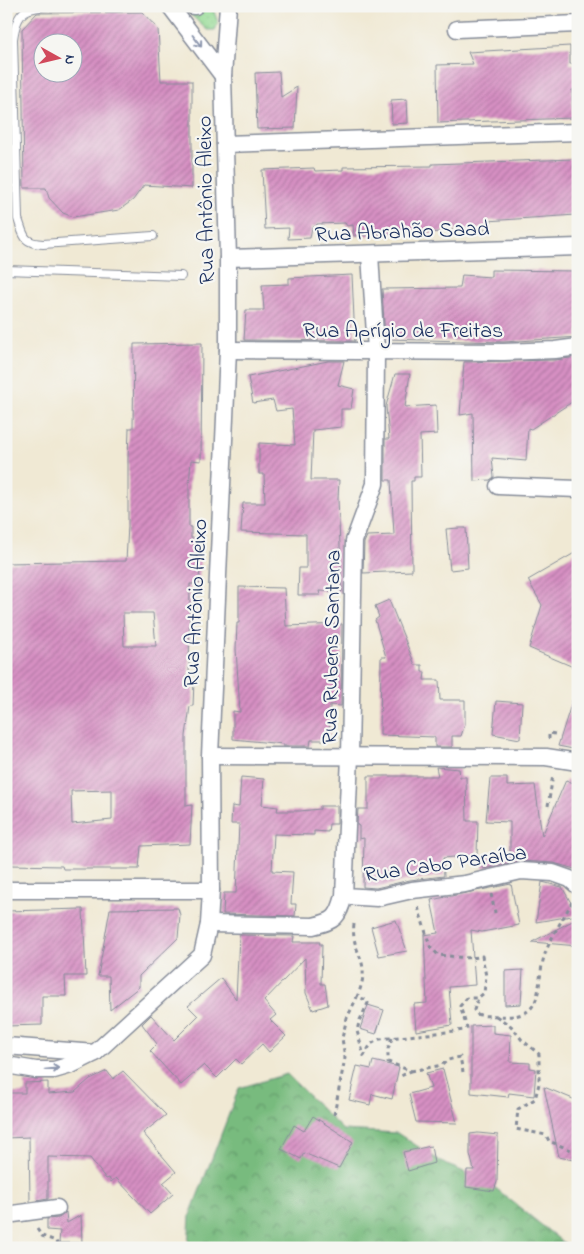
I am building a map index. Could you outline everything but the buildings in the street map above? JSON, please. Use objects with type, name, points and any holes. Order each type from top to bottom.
[{"type":"street","points":[[170,6],[223,76]]},
{"type":"street","name":"Rua Antônio Aleixo","points":[[6,1064],[36,1070],[54,1070],[72,1065],[95,1053],[202,956],[209,924],[211,890],[210,756],[228,350],[228,258],[223,76],[228,6]]},
{"type":"street","points":[[457,29],[578,24]]},
{"type":"street","points":[[225,144],[578,132]]},
{"type":"street","name":"Rua Abrahão Saad","points":[[228,258],[578,247]]},
{"type":"street","name":"Rua Rubens Santana","points":[[340,914],[344,896],[350,756],[354,540],[375,484],[376,351],[370,254]]},
{"type":"street","name":"Rua Aprígio de Freitas","points":[[228,350],[513,352],[578,347]]},
{"type":"street","points":[[498,486],[578,489]]},
{"type":"street","points":[[210,756],[350,756],[571,760]]},
{"type":"street","name":"Rua Cabo Paraíba","points":[[344,896],[377,898],[412,890],[465,884],[521,871],[553,873],[570,879],[576,892]]},
{"type":"street","points":[[6,890],[211,890]]},
{"type":"street","points":[[209,924],[312,926],[329,922],[340,914]]},
{"type":"street","points":[[6,1046],[95,1053]]},
{"type":"street","points":[[6,1215],[57,1208]]},
{"type":"lane","points":[[54,6],[32,7],[24,11],[15,23],[13,39],[18,218],[24,238],[31,244],[43,244],[153,236]]},
{"type":"lane","points":[[6,270],[181,276]]},
{"type":"path","points":[[548,806],[551,778],[571,760]]},
{"type":"path","points":[[357,997],[367,1000],[368,1003],[358,1022],[357,1031],[364,1056],[373,1042],[392,1038],[465,1030],[467,1028],[460,1006],[467,998],[478,998],[484,994],[486,976],[482,956],[471,959],[460,955],[438,955],[430,946],[412,890]]},
{"type":"path","points":[[478,998],[474,1010],[477,1014],[514,1017],[534,1006],[541,984],[544,955],[576,892]]},
{"type":"path","points":[[334,1115],[344,1058],[342,1038],[347,1018],[364,981],[364,969],[360,954],[354,944],[356,916],[353,913],[340,914]]},
{"type":"path","points":[[495,1016],[511,1026],[522,1040],[539,1054],[539,1084],[535,1099],[518,1109],[516,1129],[546,1135],[549,1140],[578,1153]]},
{"type":"path","points":[[392,1038],[388,1049],[388,1062],[411,1071]]},
{"type":"path","points":[[401,1076],[411,1071],[442,1065],[448,1060],[460,1056],[463,1072]]},
{"type":"path","points":[[556,1142],[558,1148]]},
{"type":"path","points":[[26,1212],[36,1224],[38,1233],[56,1241],[58,1248]]},
{"type":"green space","points":[[201,6],[212,6],[218,23],[215,30],[207,30],[189,13],[189,11]]},
{"type":"green space","points":[[287,1074],[343,1130],[397,1133],[445,1164],[488,1182],[570,1248],[188,1248],[190,1215],[239,1088]]}]
